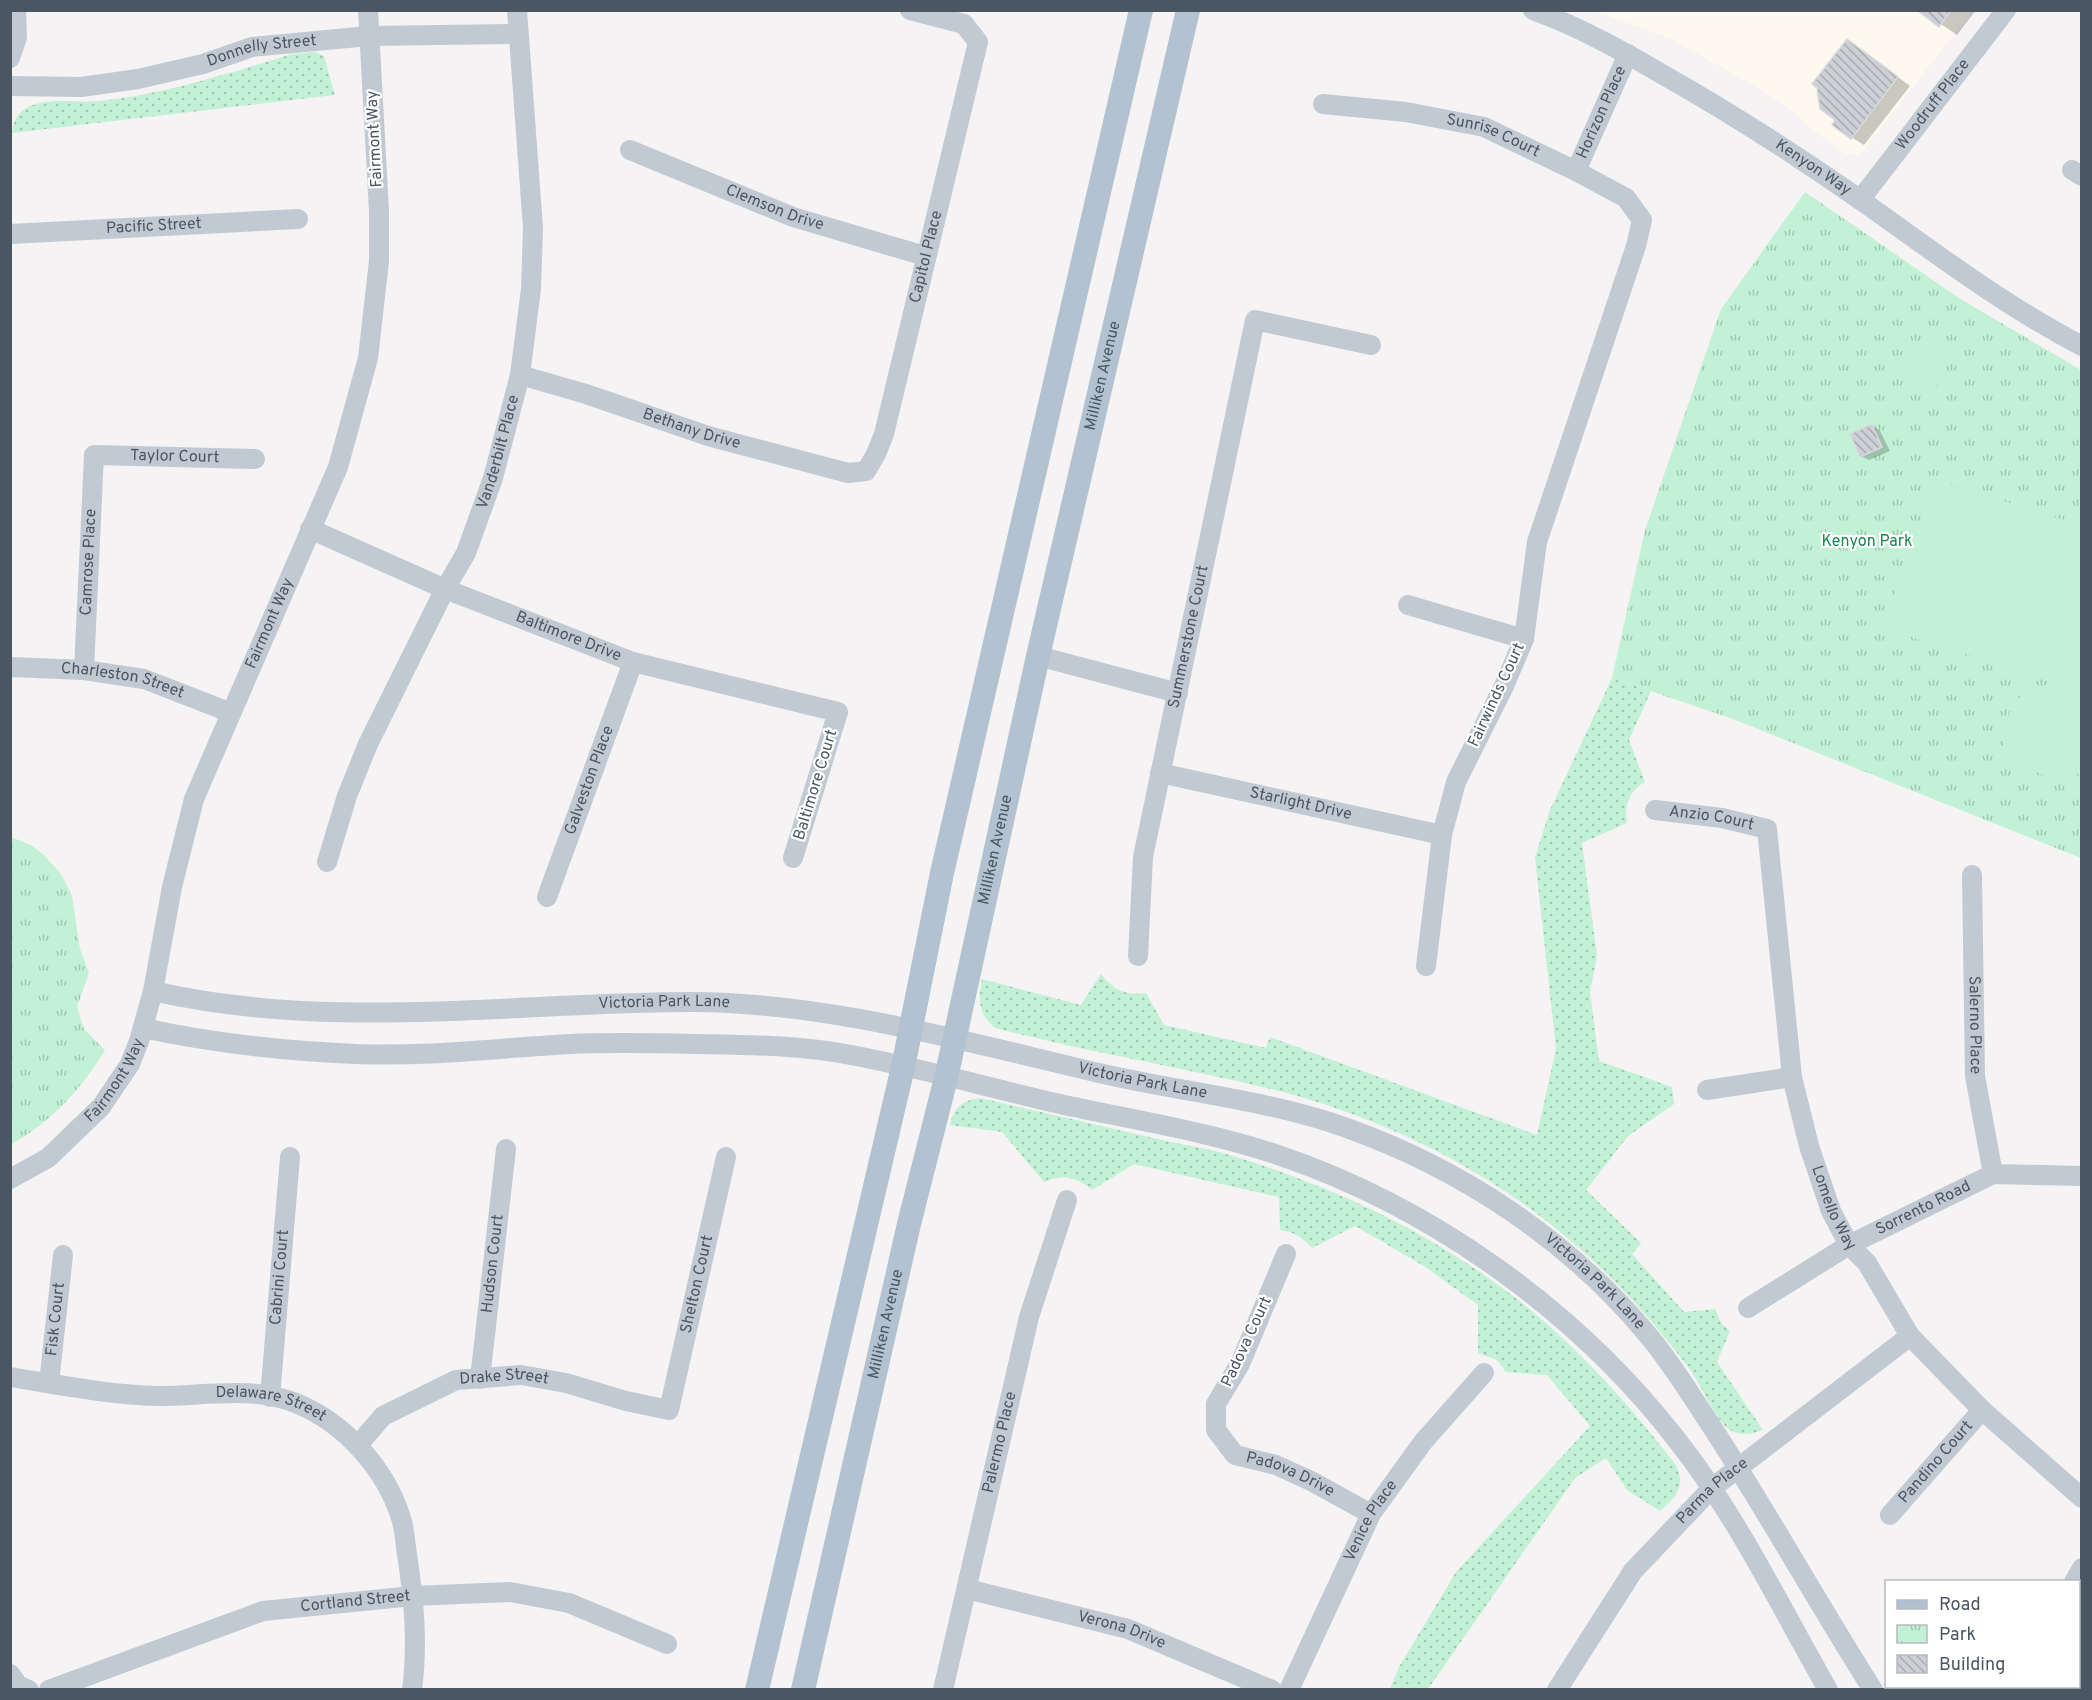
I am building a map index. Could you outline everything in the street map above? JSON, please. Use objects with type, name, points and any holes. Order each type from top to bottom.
[{"type":"main road","points":[[757,1689],[903,1067],[942,873],[1141,10]]},
{"type":"main road","name":"Milliken Avenue","points":[[803,1689],[906,1236],[946,1078],[1038,656],[1188,10]]},
{"type":"street","points":[[10,58],[17,37],[16,10]]},
{"type":"street","name":"Fairmont Way","points":[[10,1179],[48,1158],[101,1107],[130,1064],[153,992],[172,886],[194,799],[338,467],[368,358],[379,241],[368,10]]},
{"type":"street","name":"Vanderbilt Place","points":[[327,862],[347,796],[368,744],[445,589],[466,553],[493,478],[520,375],[531,289],[533,228],[517,10]]},
{"type":"street","name":"Capitol Place","points":[[866,471],[884,434],[978,42],[964,24],[910,10]]},
{"type":"street","name":"Kenyon Way","points":[[1533,10],[1628,54],[1705,98],[1860,200],[1958,271],[2046,328],[2082,346]]},
{"type":"street","name":"Woodruff Place","points":[[1860,200],[2006,10]]},
{"type":"street","name":"Donnelly Street","points":[[10,86],[81,87],[138,79],[204,64],[252,47],[369,36],[517,34]]},
{"type":"street","name":"Horizon Place","points":[[1576,171],[1628,54]]},
{"type":"street","name":"Sunrise Court","points":[[1323,104],[1406,112],[1484,127],[1626,198],[1642,220]]},
{"type":"street","name":"Clemson Drive","points":[[630,150],[793,218],[925,256]]},
{"type":"street","name":"Pacific Street","points":[[10,234],[297,219]]},
{"type":"street","name":"Fairwinds Court","points":[[1425,966],[1442,835],[1456,782],[1504,686],[1524,639],[1537,542],[1636,246],[1642,220]]},
{"type":"street","name":"Summerstone Court","points":[[1138,956],[1143,857],[1255,320],[1371,345]]},
{"type":"street","name":"Bethany Drive","points":[[520,375],[586,394],[708,436],[848,473],[866,471]]},
{"type":"street","name":"Taylor Court","points":[[94,455],[255,459]]},
{"type":"street","name":"Camrose Place","points":[[84,670],[94,455]]},
{"type":"street","name":"Baltimore Drive","points":[[310,529],[445,589],[633,662],[838,712]]},
{"type":"street","points":[[1408,605],[1524,639]]},
{"type":"street","points":[[1038,656],[1178,693]]},
{"type":"street","name":"Galveston Place","points":[[547,897],[633,662]]},
{"type":"street","name":"Charleston Street","points":[[10,667],[84,670],[144,679],[230,712]]},
{"type":"street","name":"Baltimore Court","points":[[793,858],[838,712]]},
{"type":"street","name":"Starlight Drive","points":[[1160,772],[1442,835]]},
{"type":"street","name":"Anzio Court","points":[[1655,810],[1722,818],[1767,829]]},
{"type":"street","name":"Lomello Way","points":[[1767,829],[1792,1077],[1809,1146],[1831,1211],[1849,1245],[1868,1263],[1910,1336],[1982,1410],[2082,1498]]},
{"type":"street","name":"Salerno Place","points":[[1972,875],[1975,1077],[1994,1174]]},
{"type":"street","name":"Victoria Park Lane","points":[[153,992],[262,1008],[425,1014],[564,1004],[701,1002],[836,1015],[1135,1081],[1261,1104],[1339,1125],[1408,1152],[1455,1177],[1548,1238],[1622,1306],[1674,1369],[1738,1467],[1817,1604],[1873,1689]]},
{"type":"street","points":[[143,1028],[255,1046],[358,1054],[456,1053],[574,1044],[696,1044],[847,1054],[1225,1139],[1318,1170],[1376,1197],[1496,1268],[1555,1314],[1635,1391],[1676,1438],[1712,1488],[1828,1689]]},
{"type":"street","points":[[1707,1090],[1792,1077]]},
{"type":"street","name":"Hudson Court","points":[[480,1379],[506,1149]]},
{"type":"street","name":"Cabrini Court","points":[[270,1397],[290,1157]]},
{"type":"street","name":"Shelton Court","points":[[669,1410],[726,1157]]},
{"type":"street","name":"Sorrento Road","points":[[1748,1308],[1849,1245],[1994,1174],[2082,1176]]},
{"type":"street","name":"Palermo Place","points":[[943,1689],[1029,1317],[1066,1200]]},
{"type":"street","name":"Padova Court","points":[[1216,1430],[1216,1404],[1240,1364],[1286,1254]]},
{"type":"street","name":"Fisk Court","points":[[49,1383],[63,1255]]},
{"type":"street","name":"Parma Place","points":[[1557,1689],[1633,1571],[1712,1488],[1910,1336]]},
{"type":"street","name":"Venice Place","points":[[1289,1689],[1371,1514],[1423,1442],[1484,1373]]},
{"type":"street","name":"Drake Street","points":[[358,1445],[382,1416],[456,1380],[521,1375],[566,1383],[626,1401],[669,1410]]},
{"type":"street","name":"Delaware Street","points":[[10,1377],[105,1392],[160,1396],[216,1391],[270,1397],[298,1403],[358,1445],[386,1482],[402,1519],[414,1596],[416,1657],[412,1689]]},
{"type":"street","name":"Pandino Court","points":[[1890,1515],[1982,1410]]},
{"type":"street","name":"Padova Drive","points":[[1216,1430],[1235,1455],[1276,1465],[1313,1482],[1371,1514]]},
{"type":"street","name":"Verona Drive","points":[[967,1589],[1128,1629],[1272,1689]]},
{"type":"street","name":"Cortland Street","points":[[49,1689],[263,1611],[414,1596],[510,1592],[569,1603],[667,1644]]},
{"type":"shaded area","points":[[1595,11],[1972,11],[1860,155],[1846,154],[1808,127],[1798,114],[1760,89],[1671,39]]},
{"type":"green space","points":[[315,52],[324,56],[335,95],[12,133],[20,113],[40,103],[124,98],[197,82],[292,54]]},
{"type":"green space","name":"Kenyon Park","points":[[1805,192],[1962,300],[2081,370],[2081,858],[1733,719],[1612,678],[1645,530],[1721,309]]},
{"type":"green space","points":[[1924,343],[1940,350],[1947,366],[1940,382],[1924,389],[1908,382],[1901,366],[1908,350]]},
{"type":"green space","points":[[1935,480],[2081,525],[2081,690],[1882,628]]},
{"type":"green space","points":[[1612,678],[1651,691],[1629,740],[1645,782],[1631,794],[1626,810],[1627,823],[1582,843],[1597,956],[1590,992],[1599,1061],[1672,1087],[1674,1104],[1628,1136],[1586,1190],[1641,1243],[1632,1254],[1684,1312],[1715,1309],[1721,1323],[1730,1331],[1717,1362],[1763,1430],[1753,1433],[1734,1432],[1725,1426],[1689,1368],[1672,1346],[1602,1269],[1540,1216],[1511,1195],[1450,1158],[1351,1113],[1283,1092],[995,1028],[985,1017],[981,1006],[982,979],[1081,1005],[1101,974],[1120,991],[1132,994],[1146,993],[1164,1025],[1266,1048],[1270,1037],[1537,1135],[1556,1049],[1535,857],[1550,810]]},
{"type":"green space","points":[[2052,684],[2066,687],[2081,698],[2081,771],[2067,780],[2043,775],[2003,753],[2008,716],[2012,706],[2027,692]]},
{"type":"green space","points":[[11,837],[31,845],[44,855],[61,874],[72,896],[80,949],[89,973],[77,1007],[84,1029],[105,1050],[76,1091],[52,1115],[11,1144]]},
{"type":"green space","points":[[980,1098],[1233,1156],[1328,1190],[1419,1234],[1504,1289],[1580,1355],[1606,1381],[1676,1465],[1680,1479],[1678,1491],[1660,1511],[1627,1490],[1606,1458],[1575,1478],[1428,1689],[1390,1689],[1399,1667],[1456,1572],[1590,1426],[1547,1375],[1506,1372],[1497,1360],[1478,1353],[1478,1305],[1424,1266],[1355,1226],[1312,1248],[1290,1232],[1280,1230],[1279,1197],[1134,1164],[1092,1190],[1070,1178],[1058,1178],[1044,1182],[1002,1132],[950,1125],[960,1106]]},
{"type":"building","points":[[1917,10],[1951,10],[1939,27]]},
{"type":"building","points":[[1847,39],[1898,77],[1851,139],[1832,125],[1835,120],[1820,109],[1817,88],[1812,84]]},
{"type":"building","points":[[1872,424],[1882,447],[1860,457],[1850,434]]}]
